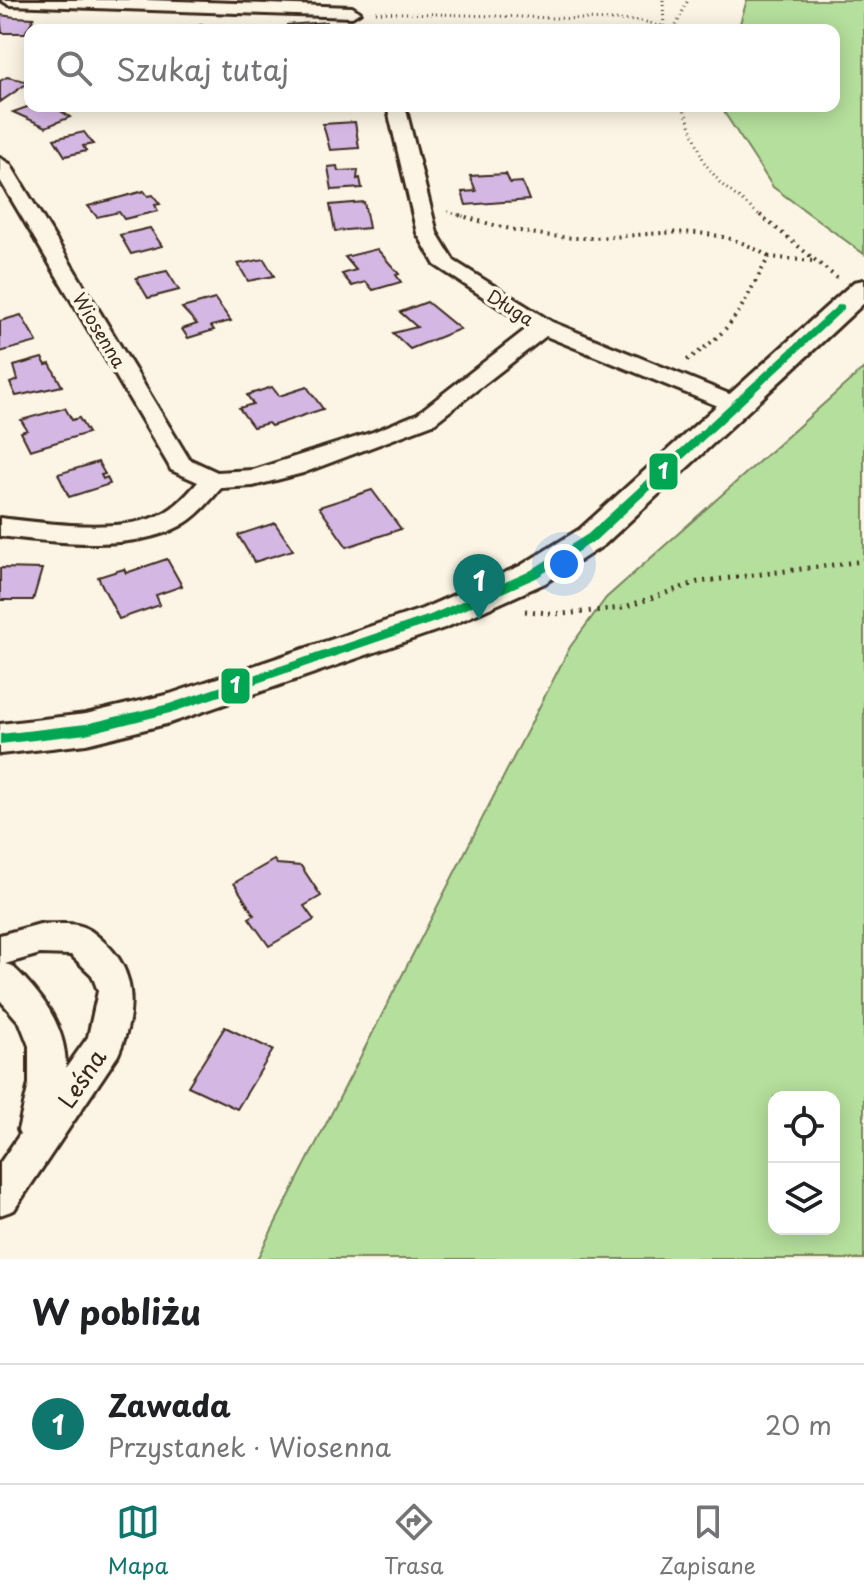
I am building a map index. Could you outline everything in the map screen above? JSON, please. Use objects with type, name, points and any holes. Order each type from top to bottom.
[{"type":"street","points":[[9,0],[348,6],[359,24]]},
{"type":"street","name":"Długa","points":[[398,112],[427,233],[446,265],[544,327],[736,405]]},
{"type":"street","name":"Wiosenna","points":[[0,164],[180,464],[214,480]]},
{"type":"street","points":[[0,739],[108,726],[191,703],[417,624],[554,565],[584,544],[736,405],[857,286]]},
{"type":"street","points":[[0,527],[114,533],[163,524],[197,502],[214,480],[253,478],[280,471],[382,437],[425,419],[544,327]]},
{"type":"street","name":"Leśna","points":[[0,950],[40,939],[78,940],[107,966],[115,991],[105,1043],[0,1196]]},
{"type":"street","points":[[0,977],[21,995],[48,1044],[50,1083],[31,1152]]},
{"type":"path","points":[[663,0],[663,24]]},
{"type":"path","points":[[677,24],[688,0]]},
{"type":"path","points":[[348,6],[642,21],[651,24]]},
{"type":"path","points":[[685,112],[704,162],[721,184],[813,261],[857,286]]},
{"type":"path","points":[[421,204],[500,229],[552,237],[688,231],[753,244],[769,257],[813,261]]},
{"type":"path","points":[[665,375],[716,341],[739,315],[769,257]]},
{"type":"path","points":[[482,597],[531,613],[563,614],[622,608],[698,582],[864,561]]},
{"type":"green space","points":[[747,0],[864,0],[864,254],[773,187],[724,112],[840,112],[840,24],[740,24]]},
{"type":"green space","points":[[864,368],[864,1259],[257,1259],[570,647],[606,598]]},
{"type":"building","points":[[0,15],[34,18],[30,24],[24,24],[24,33],[2,33]]},
{"type":"building","points":[[7,77],[24,81],[24,85],[0,102],[0,81]]},
{"type":"building","points":[[24,108],[24,112],[62,112],[70,117],[46,127],[13,112]]},
{"type":"building","points":[[355,122],[359,148],[330,150],[323,124]]},
{"type":"building","points":[[84,132],[93,144],[83,146],[86,151],[65,156],[54,139]]},
{"type":"building","points":[[337,166],[338,171],[358,170],[357,179],[360,178],[362,188],[332,190],[328,167]]},
{"type":"building","points":[[506,174],[510,183],[522,182],[529,200],[466,205],[462,192],[476,191],[470,176]]},
{"type":"building","points":[[144,191],[148,196],[153,195],[160,204],[155,205],[158,211],[124,219],[119,212],[97,217],[88,206]]},
{"type":"building","points":[[364,202],[369,228],[335,231],[330,205]]},
{"type":"building","points":[[150,228],[162,246],[131,254],[120,235]]},
{"type":"building","points":[[377,249],[399,274],[396,275],[401,282],[373,290],[366,282],[352,286],[342,274],[356,270],[345,257]]},
{"type":"building","points":[[264,259],[274,276],[248,281],[238,264]]},
{"type":"building","points":[[167,271],[179,290],[148,298],[136,278]]},
{"type":"building","points":[[215,299],[231,321],[211,326],[214,330],[188,338],[182,329],[197,324],[182,308]]},
{"type":"building","points":[[427,302],[460,329],[410,349],[393,333],[417,327],[400,312]]},
{"type":"building","points":[[21,315],[37,342],[0,352],[0,321]]},
{"type":"building","points":[[42,358],[46,365],[50,364],[62,386],[16,396],[10,383],[18,380],[14,366]]},
{"type":"building","points":[[272,387],[279,396],[307,387],[323,409],[271,426],[268,423],[253,427],[239,408],[253,404],[247,395]]},
{"type":"building","points":[[65,408],[72,420],[79,418],[88,433],[30,450],[21,432],[27,430],[21,420]]},
{"type":"building","points":[[98,462],[105,474],[101,475],[103,479],[107,477],[110,484],[69,497],[58,474]]},
{"type":"building","points":[[372,490],[401,529],[347,547],[319,507]]},
{"type":"building","points":[[275,523],[293,550],[254,562],[238,535]]},
{"type":"building","points":[[167,559],[182,586],[156,595],[160,605],[119,619],[98,577],[124,569],[126,573]]},
{"type":"building","points":[[0,568],[42,569],[33,600],[0,600]]},
{"type":"building","points":[[274,860],[277,864],[301,866],[321,896],[304,906],[314,920],[269,946],[249,918],[254,915],[234,883]]},
{"type":"building","points":[[225,1027],[273,1050],[237,1109],[188,1086]]},
{"type":"transit line","name":"1","points":[[0,739],[86,729],[170,708],[434,618],[532,575],[592,537],[841,307]]},
{"type":"place","name":"Zawada","points":[[479,620]]}]
